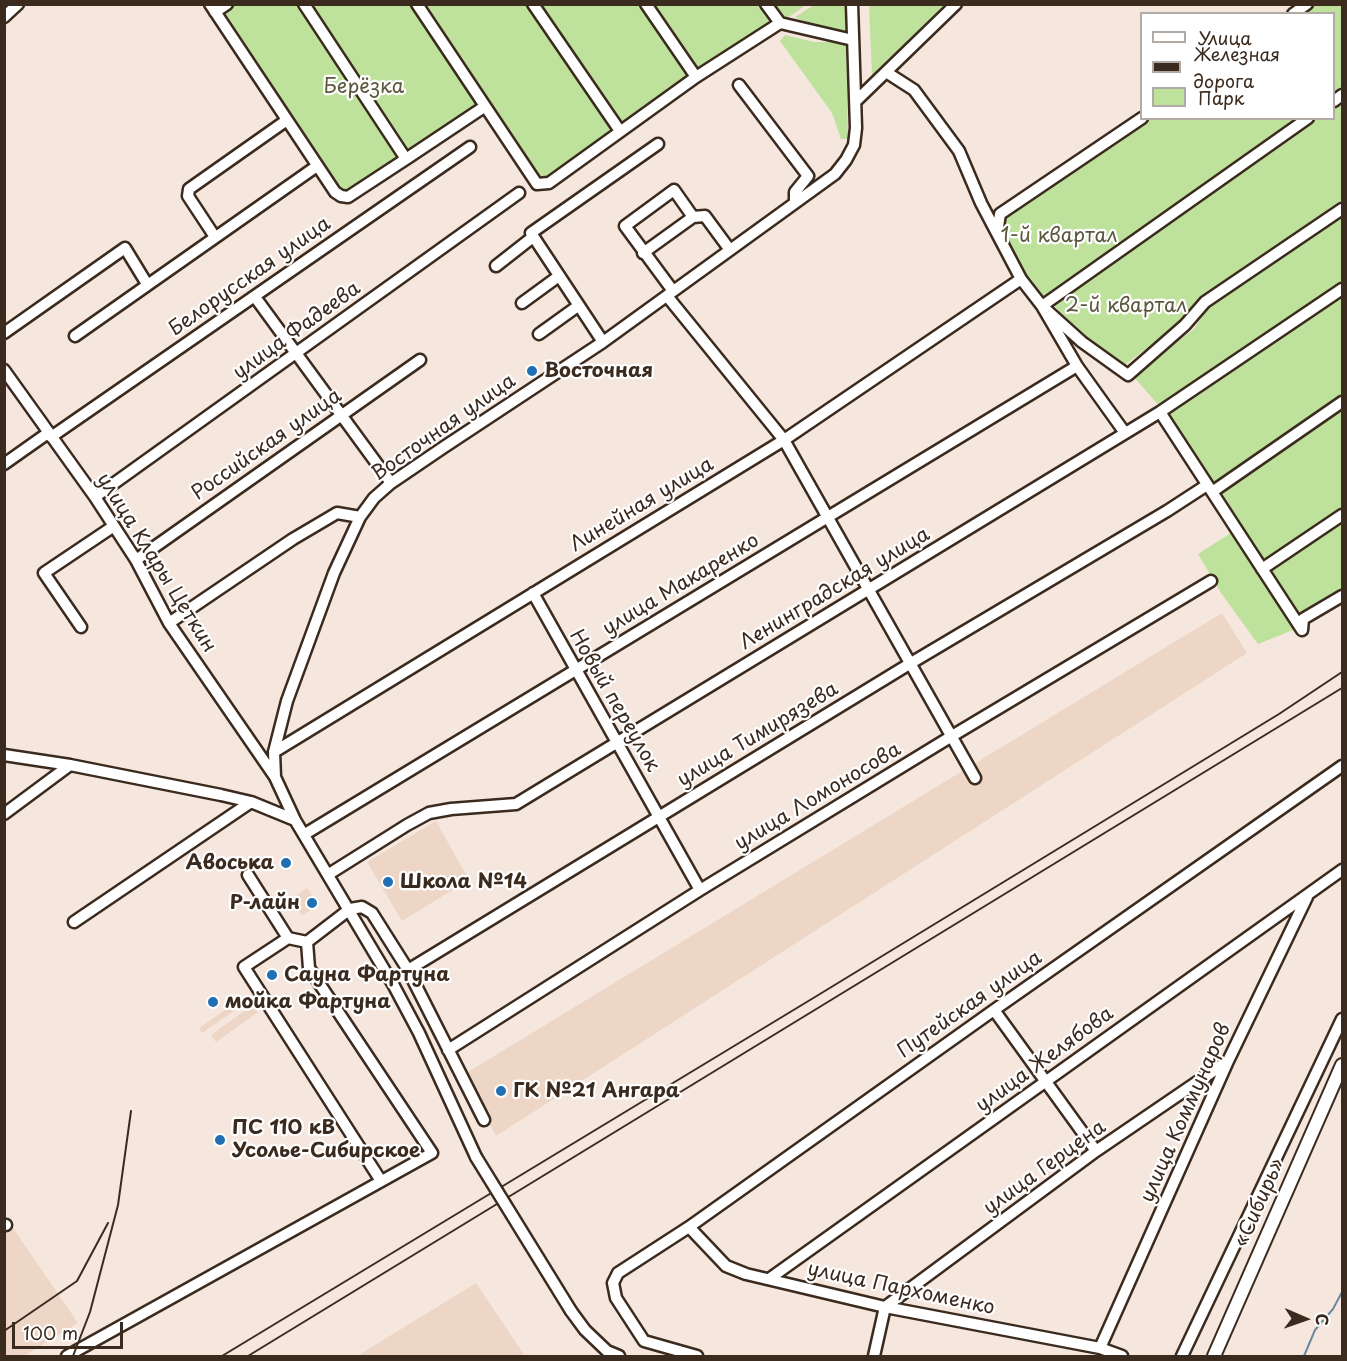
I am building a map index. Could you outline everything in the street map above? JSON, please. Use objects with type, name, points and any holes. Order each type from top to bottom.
[{"type":"main road","name":"«Сибирь»","points":[[1214,1356],[1342,1065]]},
{"type":"street","points":[[4,17],[18,4]]},
{"type":"street","points":[[227,4],[212,8],[317,166],[335,192],[341,196],[348,197],[484,107]]},
{"type":"street","points":[[304,4],[406,159]]},
{"type":"street","points":[[417,4],[537,184],[549,183],[696,77],[780,23]]},
{"type":"street","points":[[533,4],[620,131]]},
{"type":"street","points":[[646,4],[696,77]]},
{"type":"street","points":[[766,4],[780,23],[853,40]]},
{"type":"street","name":"Восточная улица","points":[[295,820],[275,777],[274,752],[287,701],[326,594],[360,517],[374,498],[391,483],[603,342],[835,174],[846,160],[854,144],[856,101],[852,4]]},
{"type":"street","points":[[856,101],[956,4]]},
{"type":"street","points":[[886,72],[914,90],[959,151],[997,233],[1022,279],[1042,306],[1077,366],[1125,433]]},
{"type":"street","points":[[739,85],[808,176],[795,192],[795,202]]},
{"type":"street","points":[[997,233],[1000,214],[1140,119]]},
{"type":"street","points":[[215,237],[188,196],[189,189],[287,120]]},
{"type":"street","points":[[1042,306],[1305,120]]},
{"type":"street","points":[[603,342],[531,233],[658,144]]},
{"type":"street","name":"Белорусская улица","points":[[4,464],[255,297],[470,147]]},
{"type":"street","points":[[75,336],[317,166]]},
{"type":"street","points":[[693,217],[674,190],[625,226],[670,294],[784,440],[975,778]]},
{"type":"street","name":"улица Фадеева","points":[[95,496],[297,354],[519,193]]},
{"type":"street","points":[[1042,306],[1082,342],[1128,375],[1185,325],[1205,302],[1342,209]]},
{"type":"street","points":[[644,253],[693,217],[705,216],[730,250]]},
{"type":"street","points":[[496,266],[534,237]]},
{"type":"street","points":[[4,333],[125,248],[147,284]]},
{"type":"street","points":[[522,303],[559,276]]},
{"type":"street","name":"Линейная улица","points":[[274,752],[784,440],[1022,279]]},
{"type":"street","name":"Ленинградская улица","points":[[329,874],[429,813],[516,804],[1160,412],[1342,289]]},
{"type":"street","points":[[255,297],[343,414],[391,483]]},
{"type":"street","points":[[539,334],[578,306]]},
{"type":"street","name":"Российская улица","points":[[136,560],[420,360]]},
{"type":"street","name":"улица Макаренко","points":[[305,834],[1077,366]]},
{"type":"street","name":"улица Клары Цеткин","points":[[5,371],[95,496],[136,560],[169,623],[275,777]]},
{"type":"street","name":"улица Тимирязева","points":[[408,970],[911,663],[1209,488],[1342,402]]},
{"type":"street","points":[[1160,412],[1302,630],[1303,619],[1342,596]]},
{"type":"street","points":[[169,623],[293,539],[337,513],[360,517]]},
{"type":"street","points":[[1262,569],[1342,515]]},
{"type":"street","points":[[81,627],[44,573],[114,526]]},
{"type":"street","name":"улица Ломоносова","points":[[448,1050],[700,890],[1211,581]]},
{"type":"street","name":"Новый переулок","points":[[533,593],[700,890]]},
{"type":"street","points":[[4,755],[150,780],[251,802],[295,820],[350,909],[414,1024],[476,1158],[571,1311],[585,1330],[607,1351],[619,1356]]},
{"type":"street","points":[[4,814],[70,765]]},
{"type":"street","name":"Путейская улица","points":[[697,1356],[644,1341],[616,1298],[613,1283],[618,1273],[689,1227],[1342,766]]},
{"type":"street","points":[[74,922],[251,802]]},
{"type":"street","name":"улица Желябова","points":[[769,1279],[1342,870]]},
{"type":"street","points":[[248,875],[288,938]]},
{"type":"street","name":"улица Коммунаров","points":[[1100,1348],[1228,1061],[1308,894]]},
{"type":"street","points":[[381,1181],[244,967],[288,938],[307,942],[350,909],[362,906],[372,913],[408,970],[484,1120]]},
{"type":"street","points":[[67,1356],[432,1153],[309,968],[307,942]]},
{"type":"street","points":[[994,1010],[1096,1151]]},
{"type":"street","points":[[1182,1356],[1342,1019]]},
{"type":"street","name":"улица Герцена","points":[[885,1307],[1096,1151],[1228,1061]]},
{"type":"street","name":"улица Пархоменко","points":[[689,1227],[726,1266],[746,1274],[885,1307],[1100,1348],[1122,1356]]},
{"type":"street","points":[[874,1356],[885,1307]]},
{"type":"shaded area","points":[[1222,613],[1247,653],[496,1136],[463,1075]]},
{"type":"shaded area","points":[[436,821],[469,880],[402,921],[367,862]]},
{"type":"shaded area","points":[[307,888],[318,905],[302,916],[291,899]]},
{"type":"shaded area","points":[[247,995],[250,1000],[202,1033],[199,1028]]},
{"type":"shaded area","points":[[253,1005],[258,1012],[216,1042],[211,1035]]},
{"type":"shaded area","points":[[13,1228],[78,1323],[24,1356],[5,1356],[5,1233]]},
{"type":"shaded area","points":[[476,1283],[525,1356],[357,1356]]},
{"type":"green space","points":[[869,4],[944,5],[872,76]]},
{"type":"green space","name":"Берёзка","points":[[210,5],[806,5],[549,183],[537,184],[484,107],[341,196]]},
{"type":"green space","points":[[814,5],[845,5],[846,36],[830,33],[795,17]]},
{"type":"green space","points":[[1314,5],[1342,5],[1342,93],[1335,98],[1335,12],[1304,12]]},
{"type":"green space","points":[[785,35],[814,42],[846,42],[848,139],[841,139],[832,113],[780,41]]},
{"type":"green space","name":"2-й квартал","points":[[1342,98],[1342,200],[1201,296],[1184,320],[1122,367],[1077,336],[1052,302],[1313,120],[1335,120],[1335,104]]},
{"type":"green space","name":"1-й квартал","points":[[1149,120],[1305,120],[1042,302],[1001,231],[1005,219]]},
{"type":"green space","points":[[1342,213],[1342,286],[1161,408],[1132,375],[1194,329],[1209,306]]},
{"type":"green space","points":[[1342,295],[1342,399],[1213,488],[1163,413]]},
{"type":"green space","points":[[1342,406],[1342,513],[1264,565],[1217,496]]},
{"type":"green space","points":[[1342,518],[1342,594],[1299,619],[1265,569]]},
{"type":"green space","points":[[1234,531],[1298,628],[1258,644],[1221,593],[1198,554]]},
{"type":"waterway","points":[[1304,1356],[1315,1330],[1333,1309],[1342,1292]]},
{"type":"railway","points":[[222,1356],[1279,714],[1342,672]]},
{"type":"railway","points":[[248,1356],[1342,688]]},
{"type":"railway","points":[[73,1356],[90,1312],[118,1205],[131,1111]]},
{"type":"railway","points":[[4,1331],[77,1281],[108,1223]]},
{"type":"place","name":"Восточная","points":[[532,371]]},
{"type":"place","name":"Авоська","points":[[286,863]]},
{"type":"place","name":"Школа №14","points":[[388,882]]},
{"type":"place","name":"Р-лайн","points":[[312,903]]},
{"type":"place","name":"Сауна Фартуна","points":[[272,975]]},
{"type":"place","name":"мойка Фартуна","points":[[213,1002]]},
{"type":"place","name":"ГК №21 Ангара","points":[[501,1091]]},
{"type":"place","name":"ПС 110 кВ Усолье-Сибирское","points":[[220,1140]]}]
